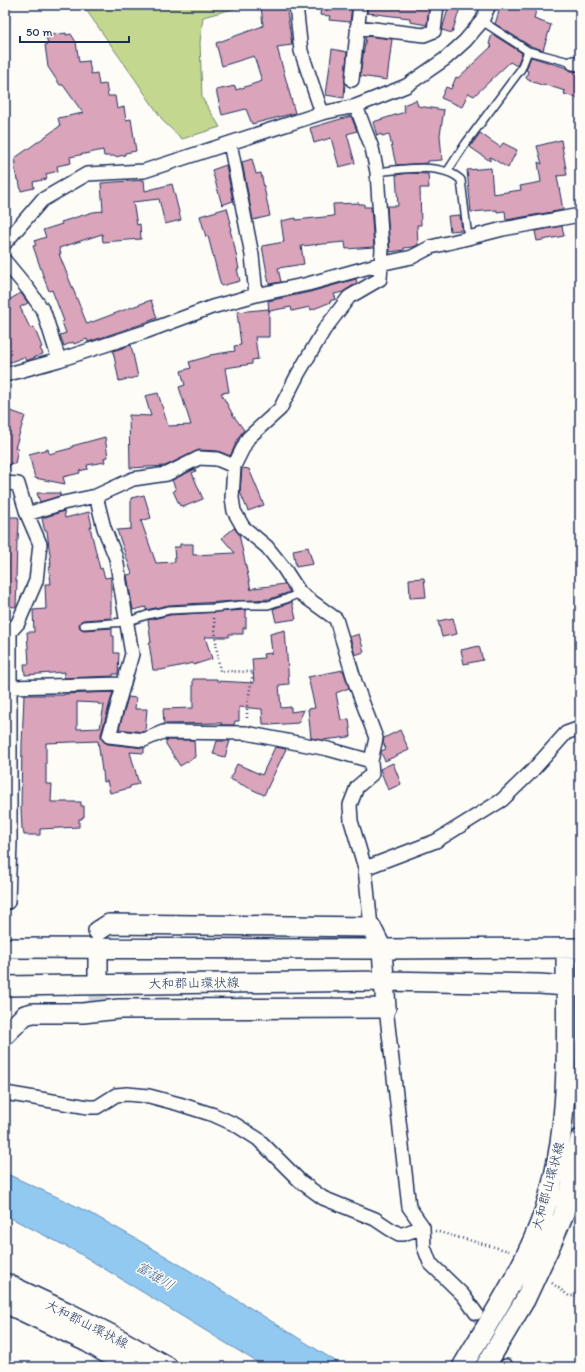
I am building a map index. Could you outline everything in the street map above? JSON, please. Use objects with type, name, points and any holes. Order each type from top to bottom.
[{"type":"main road","points":[[98,931],[109,924],[370,927],[382,949],[386,1008]]},
{"type":"main road","name":"大和郡山環状線","points":[[8,948],[573,948],[573,987],[561,1136],[550,1190],[535,1235],[509,1288],[462,1367]]},
{"type":"main road","points":[[98,954],[98,976]]},
{"type":"main road","name":"大和郡山環状線","points":[[9,986],[384,981],[539,984],[573,987]]},
{"type":"main road","name":"大和郡山環状線","points":[[5,1035],[25,1015],[33,1013],[83,1013],[98,1007],[119,1009],[386,1008]]},
{"type":"main road","name":"大和郡山環状線","points":[[485,1367],[525,1300],[551,1244],[562,1216],[571,1186],[580,1139]]},
{"type":"main road","name":"大和郡山環状線","points":[[5,1283],[114,1336],[168,1367]]},
{"type":"main road","name":"大和郡山環状線","points":[[5,1303],[87,1342],[130,1367]]},
{"type":"street","points":[[296,5],[301,51],[322,113]]},
{"type":"street","points":[[352,80],[360,5]]},
{"type":"street","points":[[357,27],[424,34],[434,31],[437,5]]},
{"type":"street","points":[[5,243],[42,200],[87,174],[144,171],[322,113],[356,106],[406,86],[445,59],[465,41],[482,21],[489,5]]},
{"type":"street","points":[[356,106],[372,148],[377,172],[382,249],[380,279],[349,297],[324,330],[298,374],[280,409],[248,438],[234,466],[232,498],[234,511],[243,527],[267,547],[283,567],[300,593],[336,620],[356,685],[376,738],[370,761],[372,774],[357,787],[350,805],[351,821],[365,868],[370,927]]},
{"type":"street","points":[[230,143],[252,255],[256,295]]},
{"type":"street","points":[[5,375],[59,360],[145,332],[212,307],[412,257],[431,247],[503,229],[580,214]]},
{"type":"street","points":[[5,261],[28,289],[44,312],[59,360]]},
{"type":"street","points":[[27,514],[62,503],[96,496],[133,479],[167,474],[199,458],[217,459],[234,466]]},
{"type":"street","points":[[5,483],[18,484],[27,514],[40,544],[36,581],[18,623],[10,632],[10,687],[8,702],[10,842],[8,902],[5,902]]},
{"type":"street","points":[[96,496],[104,528],[116,558],[132,654],[109,736],[144,740],[163,732],[246,733],[328,749],[370,761]]},
{"type":"street","points":[[5,623],[18,623]]},
{"type":"street","points":[[10,687],[124,684]]},
{"type":"street","points":[[365,868],[436,841],[502,800],[532,771],[566,733],[580,728]]},
{"type":"street","points":[[386,1008],[409,1207],[423,1227],[424,1247],[430,1263],[463,1295],[476,1313]]},
{"type":"street","points":[[5,1093],[88,1107],[97,1107],[116,1095],[127,1094],[149,1096],[214,1115],[236,1125],[258,1139],[301,1182],[323,1198],[375,1219],[399,1234],[423,1227]]},
{"type":"lane","points":[[482,21],[528,51],[576,64]]},
{"type":"lane","points":[[447,172],[466,143],[521,69],[528,51]]},
{"type":"lane","points":[[377,172],[426,168],[455,174],[461,180],[468,238]]},
{"type":"lane","points":[[84,625],[126,622],[168,610],[241,605],[268,605],[300,593]]},
{"type":"path","points":[[5,387],[8,408],[5,414]]},
{"type":"path","points":[[213,608],[220,671],[253,672],[247,706],[246,733]]},
{"type":"path","points":[[423,1227],[512,1252]]},
{"type":"path","points":[[552,1283],[569,1296],[580,1296]]},
{"type":"green space","points":[[51,5],[239,5],[240,7],[203,17],[200,42],[202,98],[220,127],[182,139],[164,122],[84,7],[53,8]]},
{"type":"water","name":"富雄川","points":[[5,1173],[101,1219],[163,1254],[345,1367],[265,1367],[77,1252],[5,1215]]},
{"type":"building","points":[[261,5],[286,5],[292,45],[277,47],[295,113],[252,124],[246,109],[222,115],[216,90],[235,86],[236,90],[262,81],[254,56],[222,66],[216,43],[263,26]]},
{"type":"building","points":[[321,5],[352,5],[350,22],[329,20],[330,16],[320,15]]},
{"type":"building","points":[[368,5],[429,5],[427,25],[410,22],[410,18],[367,13]]},
{"type":"building","points":[[449,5],[461,5],[452,33],[442,30]]},
{"type":"building","points":[[501,5],[537,5],[534,19],[551,25],[543,50],[530,46],[495,24]]},
{"type":"building","points":[[66,33],[66,35],[71,34],[76,42],[79,62],[89,61],[91,74],[97,73],[99,85],[106,84],[108,96],[115,96],[117,109],[124,107],[126,120],[131,119],[136,151],[115,157],[104,156],[103,150],[70,157],[71,163],[57,166],[58,171],[46,174],[47,179],[33,182],[34,188],[21,191],[14,164],[16,164],[15,158],[60,126],[58,118],[83,113],[63,85],[60,85],[48,67],[45,45],[48,44],[46,36]]},
{"type":"building","points":[[492,34],[522,53],[517,66],[510,62],[474,96],[468,93],[462,107],[441,98],[446,87],[451,89],[456,77],[458,78],[492,46],[489,44]]},
{"type":"building","points":[[366,36],[392,39],[387,80],[360,76]]},
{"type":"building","points":[[332,49],[347,52],[344,98],[326,95]]},
{"type":"building","points":[[531,57],[567,68],[571,71],[580,72],[580,99],[564,94],[565,91],[530,81],[531,80],[526,78],[528,71],[526,70]]},
{"type":"building","points":[[416,100],[418,106],[444,110],[440,135],[442,160],[428,161],[428,163],[396,165],[389,134],[382,136],[381,134],[377,136],[373,122],[405,112],[403,105]]},
{"type":"building","points":[[351,116],[357,131],[347,134],[355,163],[339,167],[331,138],[314,143],[310,128]]},
{"type":"building","points":[[480,133],[500,147],[503,143],[517,150],[508,168],[490,157],[490,161],[470,147]]},
{"type":"building","points":[[561,140],[567,175],[557,176],[563,210],[506,220],[505,211],[497,212],[497,210],[471,212],[467,170],[491,168],[493,194],[521,190],[520,186],[541,182],[538,162],[542,164],[537,146]]},
{"type":"building","points":[[252,159],[256,174],[261,173],[270,216],[253,220],[242,162]]},
{"type":"building","points":[[226,165],[233,201],[222,205],[212,170]]},
{"type":"building","points":[[409,173],[428,174],[429,188],[420,188],[421,225],[417,225],[418,245],[404,248],[404,250],[390,252],[387,206],[398,206],[396,175]]},
{"type":"building","points":[[144,180],[145,191],[172,184],[181,220],[165,224],[159,199],[133,202],[137,225],[140,224],[141,239],[103,242],[102,234],[59,248],[61,254],[59,254],[87,324],[151,300],[157,318],[88,342],[87,339],[74,344],[73,342],[64,346],[60,335],[66,333],[62,322],[64,321],[52,290],[49,291],[45,281],[33,246],[36,245],[34,241],[46,237],[43,230],[62,224],[61,222],[93,212],[103,211],[101,183]]},
{"type":"building","points":[[333,204],[364,204],[364,207],[371,207],[374,247],[346,249],[345,242],[301,246],[304,264],[278,268],[281,282],[269,284],[262,246],[284,242],[281,221],[296,218],[296,220],[334,216]]},
{"type":"building","points":[[227,208],[231,223],[229,223],[230,230],[239,269],[237,269],[240,281],[221,286],[208,236],[206,237],[200,216]]},
{"type":"building","points":[[460,215],[462,230],[450,231],[448,216]]},
{"type":"building","points":[[562,226],[564,236],[537,241],[535,231]]},
{"type":"building","points":[[356,279],[357,283],[343,292],[334,294],[336,299],[311,310],[310,307],[292,311],[291,307],[269,311],[268,301],[310,292]]},
{"type":"building","points":[[21,293],[28,303],[20,307],[30,328],[34,327],[42,347],[40,348],[43,354],[26,361],[24,357],[5,364],[5,302]]},
{"type":"building","points":[[269,309],[269,337],[255,337],[258,359],[252,360],[252,364],[225,368],[229,392],[221,393],[233,415],[244,430],[230,456],[218,451],[199,450],[165,466],[130,468],[129,415],[151,416],[145,396],[158,393],[168,426],[191,425],[179,387],[185,385],[181,371],[191,368],[189,362],[210,355],[235,351],[234,346],[241,345],[237,312]]},
{"type":"building","points":[[131,345],[138,377],[119,381],[113,351]]},
{"type":"building","points":[[11,411],[25,416],[15,448],[18,448],[15,464],[10,463],[8,472],[5,471],[5,425]]},
{"type":"building","points":[[105,437],[108,457],[104,458],[105,462],[87,465],[88,469],[79,471],[80,473],[63,477],[65,484],[35,478],[29,454],[48,449],[49,454]]},
{"type":"building","points":[[242,468],[249,469],[264,505],[248,511],[240,492]]},
{"type":"building","points":[[195,469],[196,471],[192,473],[203,499],[183,507],[182,505],[180,506],[173,491],[176,490],[172,480]]},
{"type":"building","points":[[37,493],[60,493],[60,496],[40,502]]},
{"type":"building","points":[[144,495],[151,518],[141,521],[156,563],[175,562],[174,547],[180,547],[180,544],[193,544],[193,555],[235,553],[222,538],[234,528],[239,534],[251,590],[254,588],[285,584],[290,592],[270,599],[169,605],[146,610],[146,607],[133,610],[127,575],[132,574],[117,530],[131,529],[131,498]]},
{"type":"building","points":[[64,511],[65,518],[89,512],[92,527],[90,527],[100,569],[102,568],[105,578],[111,577],[111,618],[83,620],[79,625],[80,628],[84,630],[112,628],[112,636],[114,636],[114,653],[119,653],[118,674],[113,674],[113,676],[64,678],[65,672],[25,675],[24,664],[29,664],[27,632],[34,632],[33,610],[46,609],[45,584],[51,584],[49,567],[51,567],[51,563],[47,531],[45,531],[42,518]]},
{"type":"building","points":[[5,517],[18,517],[19,522],[17,540],[16,607],[5,606]]},
{"type":"building","points":[[308,547],[313,564],[296,567],[293,550]]},
{"type":"building","points":[[424,578],[426,597],[410,598],[409,579]]},
{"type":"building","points":[[292,602],[296,619],[276,622],[273,609]]},
{"type":"building","points":[[246,610],[246,628],[243,628],[243,634],[229,634],[229,637],[205,637],[212,659],[193,665],[193,663],[161,670],[153,670],[149,643],[151,643],[148,620],[170,615]]},
{"type":"building","points":[[453,618],[457,634],[442,637],[438,621]]},
{"type":"building","points":[[285,630],[289,684],[279,685],[281,708],[291,707],[291,712],[304,710],[298,723],[263,724],[262,709],[239,707],[239,721],[235,721],[234,725],[221,725],[222,723],[164,724],[163,709],[193,708],[193,679],[217,679],[217,681],[254,683],[252,659],[264,658],[263,654],[272,653],[270,634]]},
{"type":"building","points":[[359,634],[364,652],[355,655],[350,637]]},
{"type":"building","points":[[479,646],[483,660],[464,664],[461,650]]},
{"type":"building","points":[[343,670],[349,688],[336,693],[341,720],[349,719],[351,736],[323,740],[311,738],[308,709],[315,708],[308,677]]},
{"type":"building","points":[[113,692],[101,738],[108,744],[144,748],[144,753],[130,752],[139,784],[110,793],[107,781],[104,782],[98,741],[46,743],[46,784],[52,784],[51,802],[81,802],[81,806],[84,806],[84,817],[79,819],[79,827],[40,829],[40,835],[24,835],[22,829],[21,809],[24,695]],"holes":[[[77,702],[98,703],[104,705],[100,728],[77,729]]]},
{"type":"building","points":[[128,697],[136,698],[135,709],[147,709],[145,731],[143,732],[119,729]]},
{"type":"building","points":[[400,730],[409,750],[385,761],[381,753],[381,751],[386,749],[383,742],[384,738]]},
{"type":"building","points":[[166,740],[194,740],[195,757],[180,766],[166,744]]},
{"type":"building","points":[[217,741],[230,741],[225,757],[213,754]]},
{"type":"building","points":[[275,747],[286,749],[264,795],[230,779],[237,764],[262,775]]},
{"type":"building","points":[[393,763],[401,784],[388,790],[380,769]]},
{"type":"tunnel","points":[[98,976],[98,1003]]},
{"type":"tunnel","points":[[476,1313],[506,1366]]}]
